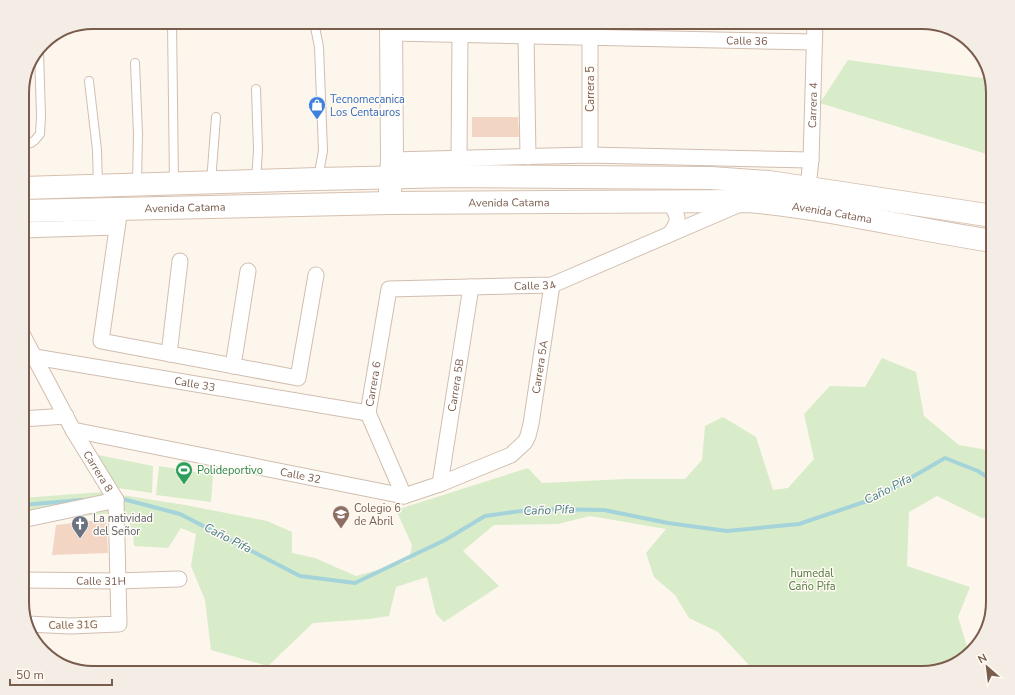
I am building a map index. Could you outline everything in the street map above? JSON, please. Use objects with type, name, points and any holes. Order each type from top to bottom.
[{"type":"main road","points":[[390,203],[392,168],[391,29]]},
{"type":"main road","name":"Avenida Catama","points":[[29,188],[318,179],[392,168],[454,176],[711,178],[769,182],[808,187],[879,200],[986,215]]},
{"type":"main road","name":"Avenida Catama","points":[[29,211],[119,217],[390,203],[748,201],[784,204],[815,209],[895,225],[986,240]]},
{"type":"street","name":"Calle 36","points":[[401,29],[460,35],[814,42]]},
{"type":"street","name":"Carrera 5","points":[[590,29],[590,155]]},
{"type":"street","name":"Carrera 4","points":[[808,187],[811,160],[815,29]]},
{"type":"street","points":[[459,158],[460,35]]},
{"type":"street","points":[[526,36],[528,157]]},
{"type":"street","name":"Avenida Catama","points":[[392,168],[459,158],[590,155],[811,160]]},
{"type":"street","points":[[669,201],[678,218],[676,226],[670,234]]},
{"type":"street","name":"Calle 34","points":[[389,289],[552,285],[748,201]]},
{"type":"street","points":[[29,229],[119,217],[101,341],[298,378],[316,275]]},
{"type":"street","points":[[169,354],[180,261]]},
{"type":"street","points":[[233,366],[248,271]]},
{"type":"street","name":"Carrera 5A","points":[[521,447],[528,436],[531,424],[552,285]]},
{"type":"street","name":"Carrera 5B","points":[[440,484],[471,287]]},
{"type":"street","name":"Carrera 6","points":[[389,289],[368,413],[404,496]]},
{"type":"street","name":"Calle 33","points":[[29,357],[368,413]]},
{"type":"street","name":"Carrera 8","points":[[29,357],[116,500],[118,527],[117,581],[119,624]]},
{"type":"street","points":[[29,418],[66,416]]},
{"type":"street","name":"Calle 32","points":[[73,430],[404,496],[440,484],[511,455],[521,447]]},
{"type":"street","points":[[29,519],[116,500]]},
{"type":"street","name":"Calle 31H","points":[[29,580],[117,581],[179,579]]},
{"type":"street","name":"Calle 31G","points":[[33,624],[70,626],[119,624]]},
{"type":"lane","points":[[172,29],[174,184]]},
{"type":"lane","points":[[315,29],[319,47],[323,151],[318,179]]},
{"type":"lane","points":[[29,144],[35,140],[40,134],[39,58]]},
{"type":"lane","points":[[135,63],[138,134],[137,185]]},
{"type":"lane","points":[[89,81],[97,150],[98,186]]},
{"type":"lane","points":[[256,89],[258,150],[256,181]]},
{"type":"lane","points":[[211,182],[216,117]]},
{"type":"green space","points":[[848,60],[984,78],[986,93],[986,154],[820,103]]},
{"type":"green space","name":"humedal Caño Pifa","points":[[882,358],[916,372],[924,416],[959,445],[986,450],[986,518],[982,518],[937,496],[909,512],[907,566],[970,587],[958,617],[967,647],[961,653],[947,661],[939,664],[922,666],[749,665],[718,632],[689,618],[675,595],[654,577],[646,553],[666,529],[590,516],[558,524],[494,525],[463,551],[499,586],[444,622],[436,614],[427,577],[396,587],[389,616],[313,623],[268,666],[211,650],[205,600],[191,566],[196,534],[181,528],[168,548],[134,546],[133,531],[125,515],[114,513],[29,521],[29,497],[103,492],[185,505],[267,521],[292,532],[292,553],[315,558],[356,576],[409,561],[412,545],[396,510],[528,468],[542,483],[626,479],[685,479],[702,460],[705,426],[723,417],[756,437],[773,490],[788,488],[814,459],[804,414],[830,386],[865,387]]},
{"type":"green space","points":[[83,452],[153,466],[152,493],[104,486]]},
{"type":"green space","name":"Polideportivo","points":[[159,466],[213,475],[211,502],[156,495]]},
{"type":"building","points":[[472,117],[518,117],[519,137],[472,137]]},
{"type":"building","name":"La natividad del Señor","points":[[106,519],[108,553],[52,555],[56,525]]},
{"type":"waterway","name":"Caño Pifa","points":[[119,498],[180,514],[300,576],[355,583],[445,540],[485,516],[536,509],[604,510],[668,523],[727,531],[799,524],[876,498],[945,458],[978,471],[986,476]]},
{"type":"waterway","name":"Caño Pifa","points":[[29,504],[82,500]]},
{"type":"place","name":"Tecnomecanica Los Centauros","points":[[317,120]]},
{"type":"place","name":"Polideportivo","points":[[184,485]]},
{"type":"place","name":"Colegio 6 de Abril","points":[[341,529]]},
{"type":"place","name":"La natividad del Señor","points":[[80,539]]}]
